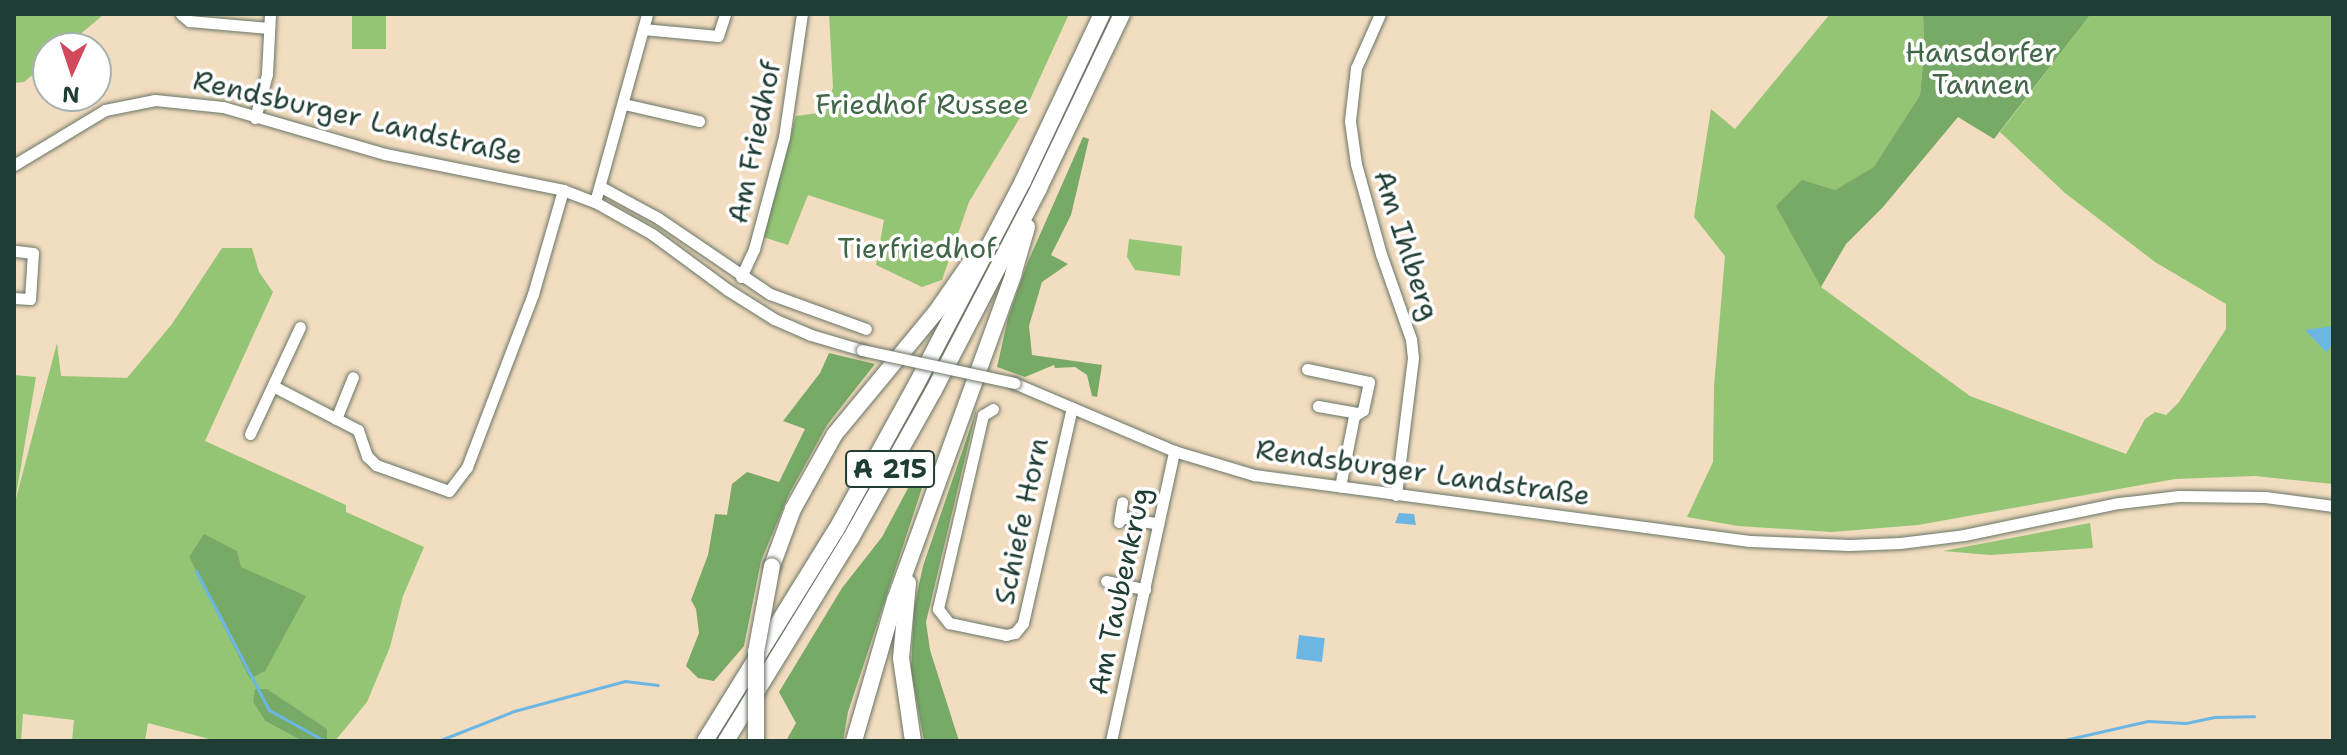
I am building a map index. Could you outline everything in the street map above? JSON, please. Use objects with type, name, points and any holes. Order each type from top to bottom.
[{"type":"highway","name":"A 215","points":[[726,741],[865,513],[1031,184],[1102,14]]},
{"type":"highway","name":"A 215","points":[[705,741],[840,523],[1031,184],[1122,14]]},
{"type":"highway","points":[[854,741],[874,666],[913,550],[1013,275],[1031,184]]},
{"type":"highway","points":[[756,741],[756,652],[772,566],[793,509],[835,434],[949,295],[1031,184]]},
{"type":"highway","points":[[913,550],[901,658],[913,741]]},
{"type":"street","points":[[181,14],[189,21],[269,28]]},
{"type":"street","points":[[255,118],[267,74],[270,14]]},
{"type":"street","points":[[595,202],[647,14]]},
{"type":"street","points":[[643,29],[718,36],[725,14]]},
{"type":"street","name":"Am Friedhof","points":[[741,277],[754,249],[784,137],[802,14]]},
{"type":"street","name":"Am Ihlberg","points":[[1380,14],[1356,68],[1350,121],[1356,164],[1381,254],[1411,339],[1413,358],[1392,494]]},
{"type":"street","name":"Rendsburger Landstraße","points":[[14,165],[85,119],[141,101],[200,102],[385,154],[563,190],[595,202],[652,234],[728,290],[774,319],[811,335],[862,350],[1014,383],[1174,451],[1254,475],[1750,541],[1849,545],[1964,535],[2119,503],[2179,496],[2265,497],[2333,506]]},
{"type":"street","points":[[624,104],[699,121]]},
{"type":"street","points":[[601,187],[658,218],[770,294],[866,329]]},
{"type":"street","points":[[273,386],[358,430],[367,456],[376,465],[449,491],[467,467],[533,294],[563,190]]},
{"type":"street","points":[[14,298],[36,300],[33,253],[16,251]]},
{"type":"street","points":[[250,434],[300,327]]},
{"type":"street","points":[[1307,369],[1369,382],[1363,410],[1354,416],[1340,487]]},
{"type":"street","points":[[336,419],[353,377]]},
{"type":"street","points":[[1318,406],[1358,413]]},
{"type":"street","name":"Schiefe Horn","points":[[993,409],[983,415],[938,609],[944,621],[953,625],[1006,635],[1015,633],[1023,623],[1072,407]]},
{"type":"street","name":"Am Taubenkrug","points":[[1111,741],[1174,451]]},
{"type":"street","points":[[1122,502],[1119,520],[1158,524]]},
{"type":"street","points":[[1105,582],[1145,589]]},
{"type":"green space","points":[[14,14],[103,15],[83,32],[32,32],[32,75],[24,82],[14,83]]},
{"type":"green space","points":[[352,14],[386,14],[386,49],[352,49]]},
{"type":"green space","name":"Friedhof Russee","points":[[829,14],[1069,14],[1027,106],[969,202],[942,280],[922,287],[876,265],[884,220],[808,195],[788,245],[763,237],[796,116],[826,112],[833,87]]},
{"type":"green space","points":[[1830,14],[1923,14],[1924,50],[1920,95],[1874,168],[1835,190],[1821,287],[1970,396],[2126,454],[2145,419],[2155,412],[2166,415],[2179,402],[2226,329],[2226,304],[2155,262],[2065,193],[2000,132],[2091,14],[2333,14],[2333,484],[2255,476],[2175,479],[1918,525],[1832,532],[1738,526],[1687,517],[1713,462],[1714,386],[1725,256],[1694,217],[1711,109],[1735,129]]},
{"type":"green space","name":"Hansdorfer Tannen","points":[[1923,14],[2091,14],[1994,139],[1958,117],[1883,207],[1846,244],[1821,287],[1776,206],[1802,180],[1835,190],[1874,167],[1920,95]]},
{"type":"green space","points":[[1083,137],[1089,139],[1071,215],[1051,255],[1068,264],[1042,282],[1029,326],[1032,355],[1102,365],[1097,397],[1092,396],[1087,375],[1075,367],[1055,368],[1054,365],[1025,377],[997,367],[1008,318],[1027,264]]},
{"type":"green space","points":[[1129,239],[1182,246],[1180,276],[1135,270],[1127,257]]},
{"type":"green space","points":[[222,248],[252,248],[259,272],[273,292],[205,441],[346,505],[346,512],[424,547],[403,596],[390,647],[367,702],[335,741],[327,741],[327,729],[256,689],[253,702],[265,721],[302,741],[217,741],[148,723],[145,741],[72,741],[74,720],[23,714],[21,741],[14,740],[14,375],[36,377],[15,502],[57,343],[61,376],[127,378],[172,324]],"holes":[[[189,557],[240,567],[250,678]]]},
{"type":"green space","points":[[829,353],[875,364],[827,425],[789,494],[761,561],[744,646],[714,681],[698,678],[686,666],[699,633],[696,609],[691,600],[708,555],[715,514],[727,515],[732,484],[747,472],[779,482],[805,429],[783,421],[820,373]]},
{"type":"green space","points":[[977,408],[926,622],[930,650],[959,741],[924,741],[911,670],[914,608],[923,566]]},
{"type":"green space","points":[[930,464],[848,712],[843,741],[786,741],[796,723],[779,692],[842,588],[882,537],[915,475]]},
{"type":"green space","points":[[2090,523],[2093,548],[1990,555],[1943,551]]},
{"type":"green space","points":[[204,534],[237,551],[241,567],[306,596],[265,671],[250,679],[189,557]]},
{"type":"green space","points":[[255,689],[267,689],[327,729],[327,741],[302,741],[265,721],[253,702]]},
{"type":"water","points":[[2333,326],[2333,341],[2327,353],[2305,330]]},
{"type":"water","points":[[1399,513],[1414,514],[1416,525],[1395,523]]},
{"type":"water","points":[[1299,635],[1325,638],[1322,662],[1296,659]]},
{"type":"waterway","points":[[196,571],[269,710],[325,741]]},
{"type":"waterway","points":[[438,741],[514,711],[625,681],[658,685]]},
{"type":"waterway","points":[[2060,741],[2148,721],[2186,723],[2215,717],[2254,716]]},
{"type":"park label","name":"Tierfriedhof","points":[[917,248]]}]
